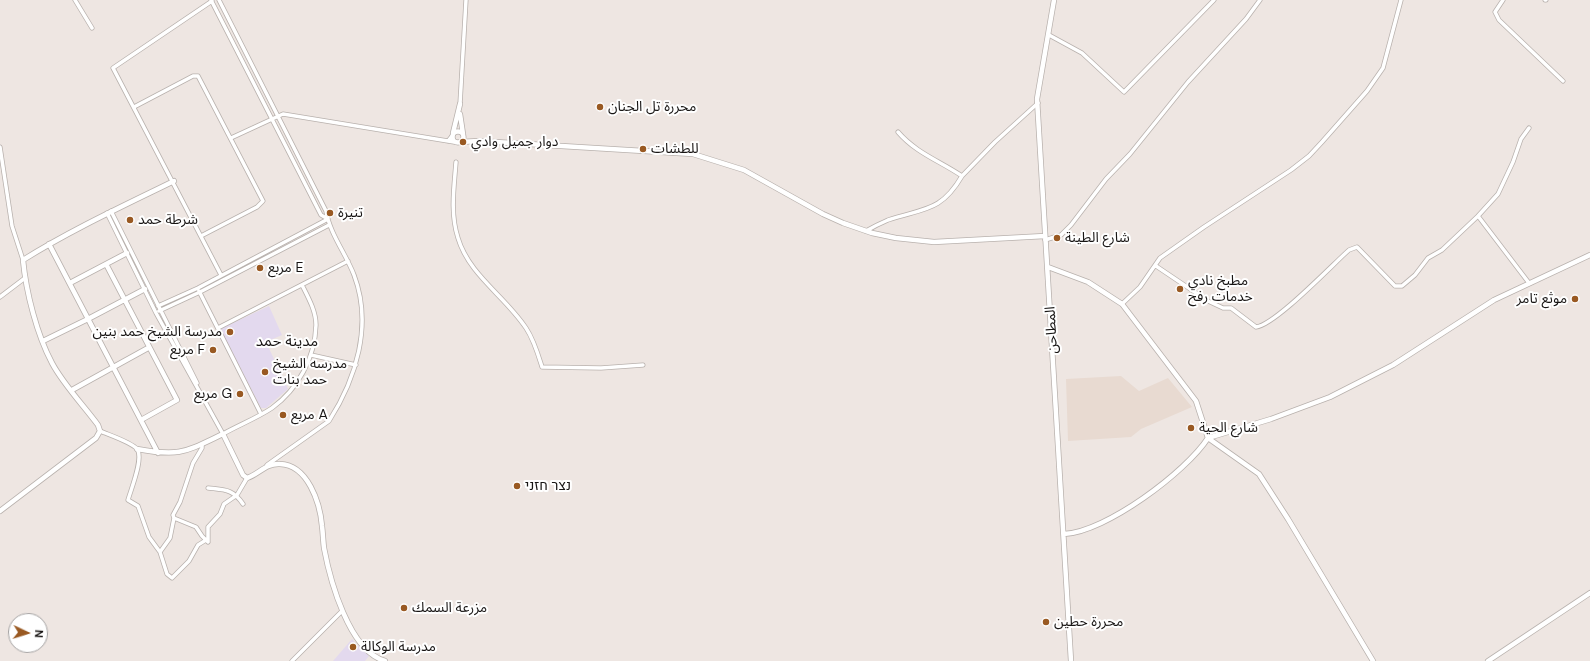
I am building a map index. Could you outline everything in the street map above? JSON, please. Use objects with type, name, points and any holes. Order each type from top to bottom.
[{"type":"street","points":[[75,0],[92,28]]},
{"type":"street","points":[[137,449],[140,458],[128,500],[138,506],[149,537],[160,552],[167,574],[172,578],[189,561],[198,545],[206,540],[208,542],[208,527],[220,514],[224,504],[237,495],[247,478],[329,421],[351,382],[356,366],[362,335],[360,300],[355,277],[330,225],[326,211],[218,0]]},
{"type":"street","points":[[460,142],[463,139],[460,104],[466,0]]},
{"type":"street","name":"المطاحن","points":[[1054,0],[1038,96],[1038,104],[1071,661]]},
{"type":"street","points":[[1049,35],[1082,54],[1124,92],[1214,0]]},
{"type":"street","points":[[231,138],[278,116],[304,116],[454,142],[480,141],[693,154],[744,170],[823,214],[866,231],[896,238],[934,242],[1045,238],[1061,235],[1071,226],[1106,179],[1130,154],[1188,82],[1246,19],[1260,0]]},
{"type":"street","points":[[1122,304],[1140,287],[1156,266],[1160,258],[1291,170],[1309,156],[1322,142],[1367,91],[1383,68],[1401,0]]},
{"type":"street","points":[[1503,0],[1495,12],[1499,20],[1563,81]]},
{"type":"street","points":[[221,275],[174,181],[113,68],[211,1],[322,215],[328,219]]},
{"type":"street","points":[[134,107],[193,76],[198,76],[231,138],[263,201],[257,207],[201,236]]},
{"type":"street","points":[[454,142],[453,135],[460,104]]},
{"type":"street","points":[[866,231],[888,220],[930,208],[938,204],[954,190],[962,176],[995,142],[1038,104]]},
{"type":"street","points":[[1156,266],[1208,301],[1223,308],[1231,308],[1256,327],[1262,326],[1311,287],[1349,250],[1357,247],[1395,286],[1402,286],[1415,275],[1428,258],[1442,250],[1478,216],[1498,194],[1513,162],[1521,140],[1529,128]]},
{"type":"street","points":[[448,141],[458,131],[480,141]]},
{"type":"street","points":[[898,132],[915,149],[945,164],[962,176]]},
{"type":"street","points":[[0,147],[12,226],[23,260],[25,278],[43,341],[52,365],[98,425],[100,431],[132,445],[137,449],[158,453],[179,453],[202,445],[271,409],[290,392],[303,373],[311,355],[316,325],[313,308],[302,285]]},
{"type":"street","points":[[456,162],[453,208],[454,225],[462,250],[472,267],[525,327],[534,342],[542,367],[601,368],[644,365]]},
{"type":"street","points":[[23,260],[49,244],[109,212],[174,181]]},
{"type":"street","points":[[109,212],[145,289],[156,307],[160,310],[243,475],[247,478]]},
{"type":"street","points":[[109,212],[156,307],[156,313],[223,434]]},
{"type":"street","points":[[1478,216],[1528,283]]},
{"type":"street","points":[[156,307],[198,288],[328,219]]},
{"type":"street","points":[[156,313],[330,225]]},
{"type":"street","points":[[49,244],[158,453]]},
{"type":"street","points":[[70,283],[127,253]]},
{"type":"street","points":[[1064,534],[1074,534],[1088,530],[1130,507],[1188,462],[1208,438],[1330,397],[1393,365],[1470,314],[1528,283],[1590,255]]},
{"type":"street","points":[[218,328],[348,261]]},
{"type":"street","points":[[106,264],[148,348],[177,400],[141,420]]},
{"type":"street","points":[[1048,267],[1088,282],[1122,304],[1196,401],[1208,438],[1259,474],[1288,519],[1373,661]]},
{"type":"street","points":[[0,298],[25,278]]},
{"type":"street","points":[[198,288],[261,414]]},
{"type":"street","points":[[43,341],[88,320],[145,289]]},
{"type":"street","points":[[72,390],[148,348]]},
{"type":"street","points":[[311,355],[356,366]]},
{"type":"street","points":[[0,511],[96,438],[100,431]]},
{"type":"street","points":[[160,552],[170,538],[174,518],[173,515],[180,502],[193,463],[202,448],[202,445]]},
{"type":"street","points":[[266,466],[278,463],[292,467],[299,471],[310,486],[320,513],[324,550],[342,611],[352,630],[377,660],[385,661]]},
{"type":"street","points":[[208,488],[231,492],[237,495],[243,504]]},
{"type":"street","points":[[174,518],[196,527],[206,540]]},
{"type":"street","points":[[1488,661],[1590,593]]},
{"type":"street","points":[[292,661],[342,611]]},
{"type":"shaded area","points":[[269,306],[282,335],[266,342],[288,389],[266,408],[261,408],[220,329]]},
{"type":"shaded area","points":[[1121,376],[1139,391],[1168,378],[1192,407],[1141,429],[1131,437],[1068,441],[1066,379]]},
{"type":"shaded area","name":"مدرسة الوكالة","points":[[352,639],[369,656],[365,661],[333,661]]},
{"type":"place","name":"محررة تل الجنان","points":[[600,107]]},
{"type":"place","name":"دوار جميل وادي","points":[[463,142]]},
{"type":"place","name":"للطشات","points":[[643,149]]},
{"type":"place","name":"تنيرة","points":[[330,213]]},
{"type":"place","name":"شرطة حمد","points":[[130,220]]},
{"type":"place","name":"شارع الطينة","points":[[1057,238]]},
{"type":"place","name":"مربع E","points":[[260,268]]},
{"type":"place","name":"مطبخ نادي خدمات رفح","points":[[1180,289]]},
{"type":"place","name":"موثع تامر","points":[[1575,299]]},
{"type":"place","name":"مدرسة الشيخ حمد بنين","points":[[230,332]]},
{"type":"place","name":"مربع F","points":[[213,350]]},
{"type":"place","name":"مدرسه الشيخ حمد بنات","points":[[265,372]]},
{"type":"place","name":"مربع G","points":[[240,394]]},
{"type":"place","name":"مربع A","points":[[283,415]]},
{"type":"place","name":"شارع الحية","points":[[1191,428]]},
{"type":"place","name":"נצר חזני","points":[[517,486]]},
{"type":"place","name":"مزرعة السمك","points":[[404,608]]},
{"type":"place","name":"محررة حطين","points":[[1046,622]]},
{"type":"place","name":"مدرسة الوكالة","points":[[353,647]]},
{"type":"district","name":"مدينة حمد","points":[[287,342]]}]
